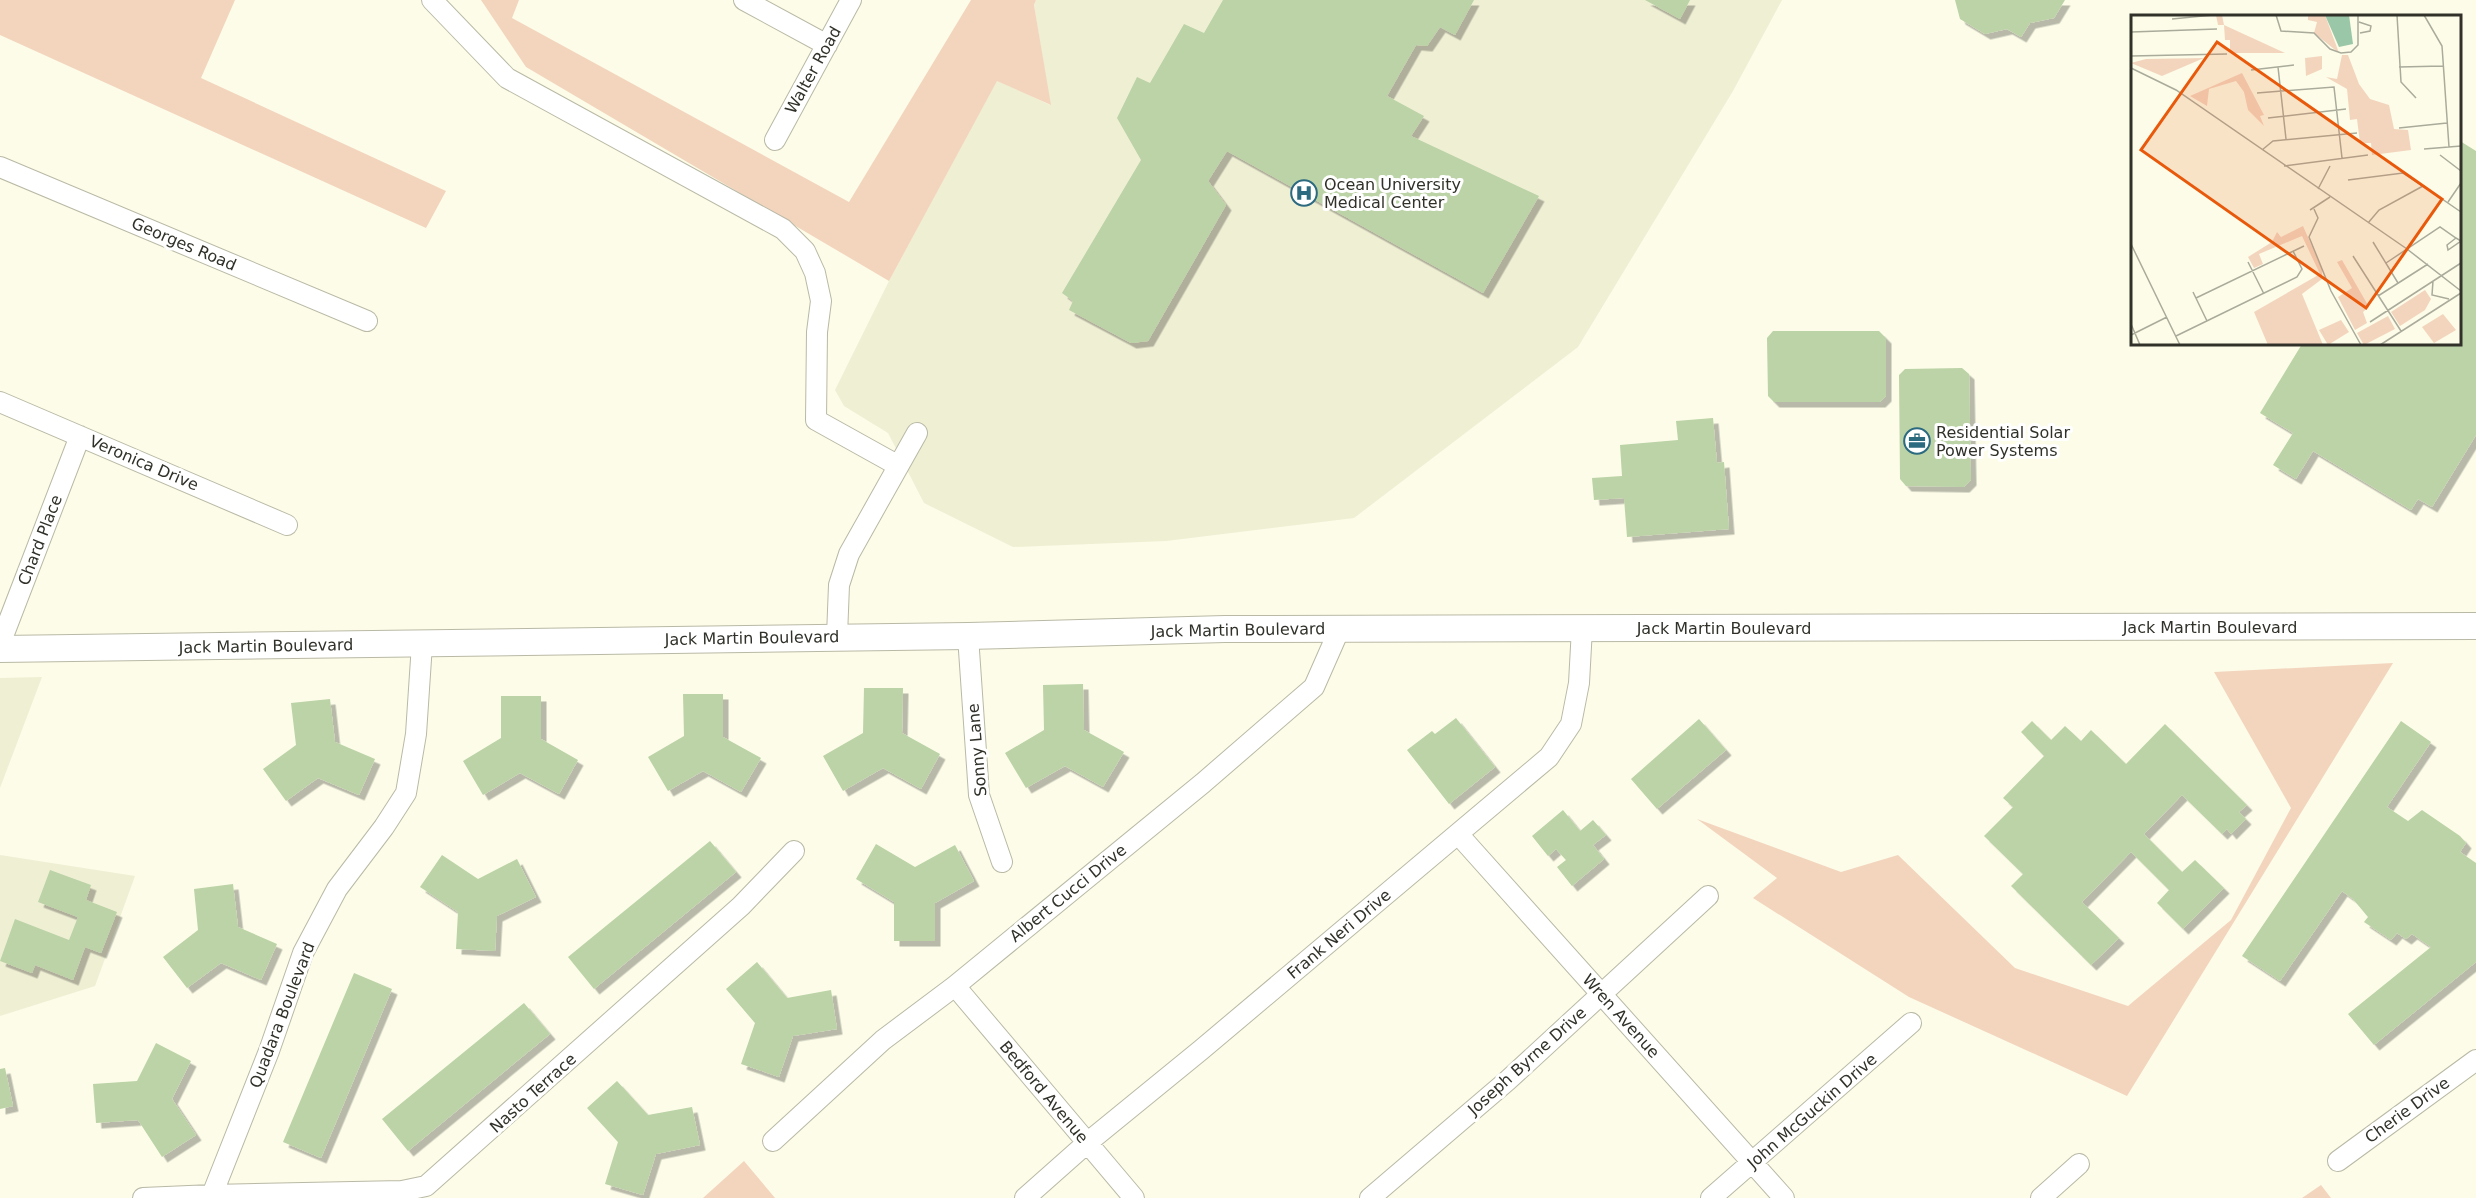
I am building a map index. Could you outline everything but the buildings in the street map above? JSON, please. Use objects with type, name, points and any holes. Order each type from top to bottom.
[{"type":"street","points":[[432,0],[507,78],[783,229],[805,251],[815,273],[821,302],[817,332],[816,420],[897,465]]},
{"type":"street","points":[[744,0],[827,45]]},
{"type":"street","name":"Walter Road","points":[[775,140],[851,0]]},
{"type":"street","name":"Georges Road","points":[[0,167],[368,321]]},
{"type":"street","name":"Veronica Drive","points":[[0,402],[287,525]]},
{"type":"street","points":[[837,636],[839,585],[849,554],[917,433]]},
{"type":"street","name":"Chard Place","points":[[0,644],[80,436]]},
{"type":"street","name":"Jack Martin Boulevard","points":[[0,649],[968,636],[1340,628],[2476,626]]},
{"type":"street","name":"Albert Cucci Drive","points":[[773,1141],[883,1040],[955,986],[1203,783],[1314,687],[1340,628]]},
{"type":"street","name":"Frank Neri Drive","points":[[1025,1198],[1087,1143],[1549,756],[1570,724],[1579,683],[1582,628]]},
{"type":"street","name":"Sonny Lane","points":[[968,636],[979,795],[1002,862]]},
{"type":"street","name":"Quadara Boulevard","points":[[212,1195],[269,1051],[303,954],[337,889],[384,827],[406,793],[416,734],[422,644]]},
{"type":"street","name":"Wren Avenue","points":[[1458,834],[1784,1198]]},
{"type":"street","name":"Nasto Terrace","points":[[212,1195],[402,1191],[426,1186],[470,1150],[741,906],[794,851]]},
{"type":"street","name":"Joseph Byrne Drive","points":[[1370,1198],[1507,1081],[1708,896]]},
{"type":"street","name":"Bedford Avenue","points":[[955,986],[1134,1198]]},
{"type":"street","name":"John McGuckin Drive","points":[[1711,1198],[1754,1163],[1911,1023]]},
{"type":"street","name":"Cherie Drive","points":[[2338,1161],[2476,1060]]},
{"type":"street","points":[[2041,1198],[2079,1164]]},
{"type":"street","points":[[143,1198],[212,1195]]},
{"type":"shaded area","points":[[0,0],[235,0],[201,78],[446,191],[426,228],[0,35]]},
{"type":"shaded area","points":[[481,0],[519,0],[512,18],[849,202],[971,0],[1036,0],[1034,5],[1051,105],[997,81],[889,281],[526,67]]},
{"type":"shaded area","name":"Ocean University Medical Center","points":[[1036,0],[1782,0],[1733,91],[1578,347],[1354,518],[1166,541],[1013,547],[924,503],[888,433],[844,406],[835,390],[889,281],[997,80],[1050,105],[1034,5]]},
{"type":"shaded area","points":[[2393,663],[2127,1096],[1909,997],[1753,898],[1777,878],[1697,819],[1841,872],[1898,855],[2015,968],[2128,1006],[2231,920],[2291,808],[2214,672]]},
{"type":"shaded area","points":[[42,677],[0,788],[0,678]]},
{"type":"shaded area","points":[[0,855],[135,876],[95,986],[0,1016]]},
{"type":"shaded area","points":[[744,1161],[775,1198],[703,1198]]},
{"type":"shaded area","points":[[2321,1185],[2331,1198],[2302,1198]]},
{"type":"place","name":"Ocean University Medical Center","points":[[1304,193]]},
{"type":"place","name":"Residential Solar Power Systems","points":[[1917,441]]}]
